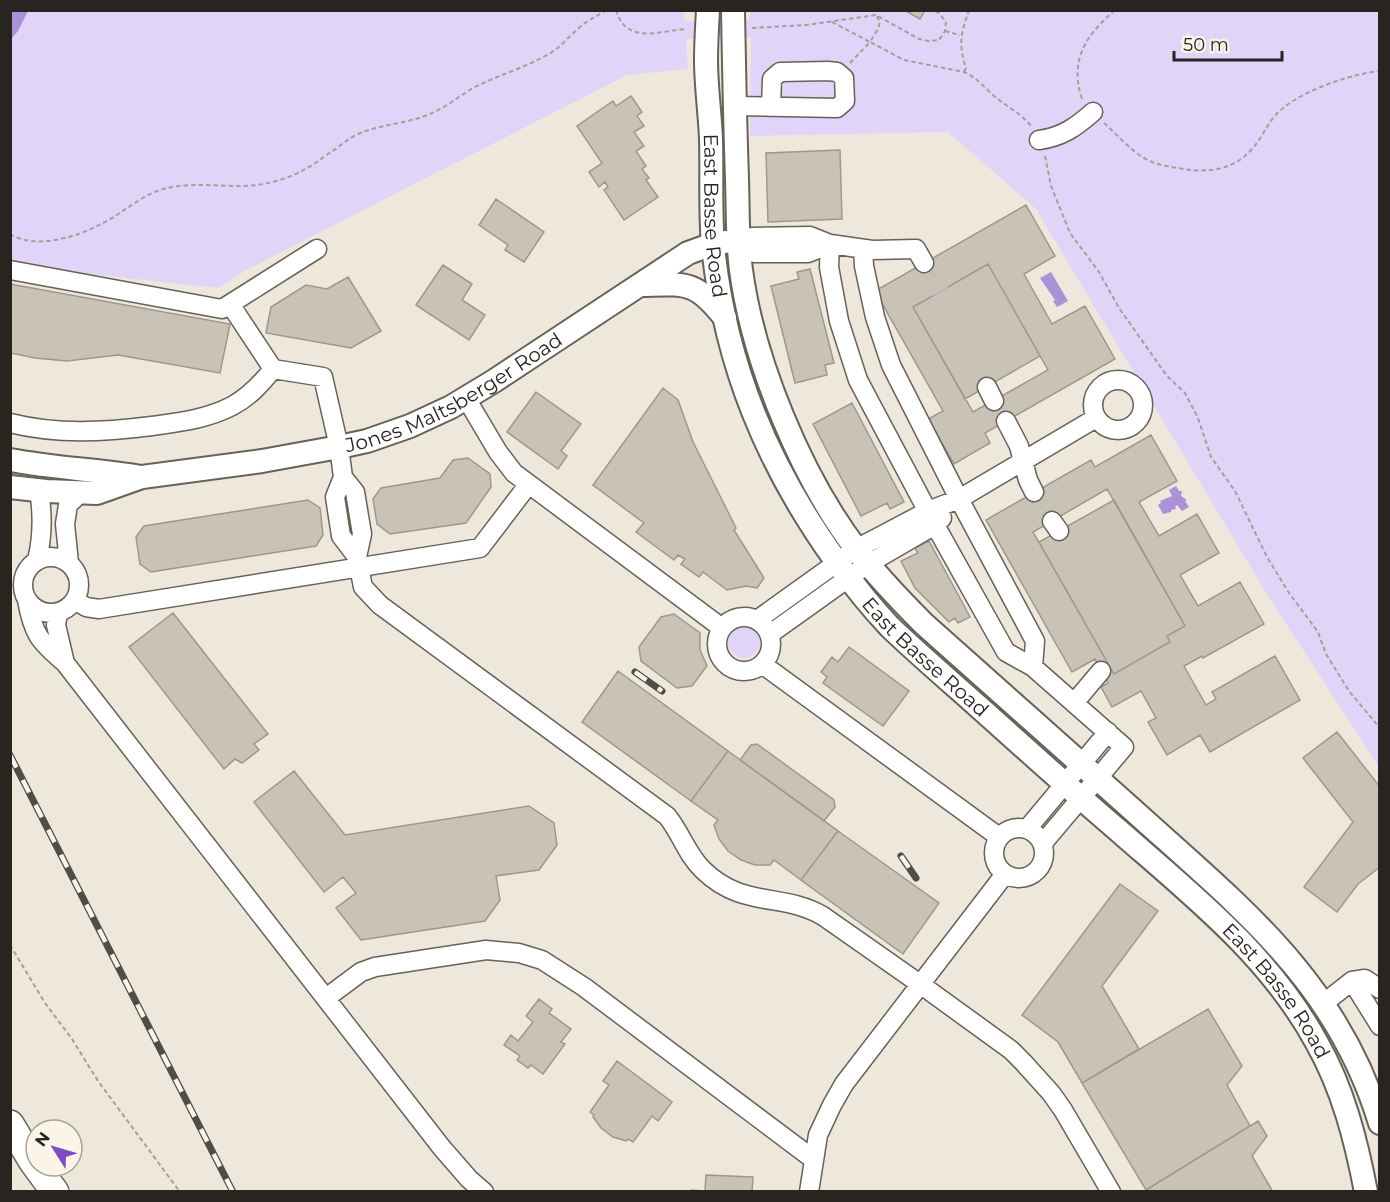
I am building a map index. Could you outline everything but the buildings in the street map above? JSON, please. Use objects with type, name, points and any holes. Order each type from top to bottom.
[{"type":"highway","points":[[10,1124],[33,1162],[55,1191]]},
{"type":"main road","name":"East Basse Road","points":[[708,10],[706,61],[711,133],[713,244],[726,319],[735,359],[751,410],[766,444],[804,514],[842,569],[889,625],[1208,910],[1269,971],[1317,1043],[1349,1118],[1366,1191]]},
{"type":"main road","name":"East Basse Road","points":[[740,19],[735,105],[741,272],[765,370],[789,432],[822,497],[862,556],[890,590],[924,624],[1224,892],[1286,954],[1324,1003],[1361,1072],[1380,1123]]},
{"type":"main road","name":"Jones Maltsberger Road","points":[[10,487],[80,494],[97,493],[142,477],[262,461],[367,441],[410,426],[466,398],[688,253],[713,244],[739,241]]},
{"type":"main road","points":[[641,285],[690,287],[710,299],[726,319]]},
{"type":"main road","name":"Jones Maltsberger Road","points":[[10,460],[142,477]]},
{"type":"main road","points":[[1208,910],[1224,892]]},
{"type":"lane","points":[[735,105],[771,107],[837,108],[845,101],[844,78],[840,74],[828,71],[780,72],[772,79],[771,107]]},
{"type":"lane","points":[[1039,141],[1061,136],[1093,112]]},
{"type":"lane","points":[[739,241],[754,253],[808,253],[830,244],[863,249],[916,249],[924,263]]},
{"type":"lane","points":[[830,244],[829,267],[839,321],[858,380],[931,518],[1006,652],[1033,667],[1124,747],[1089,772],[1073,791],[1043,843]]},
{"type":"lane","points":[[10,270],[222,309],[316,249]]},
{"type":"lane","points":[[863,249],[864,266],[875,317],[891,365],[1035,641],[1033,667]]},
{"type":"lane","points":[[230,304],[273,369],[323,377],[339,447],[343,477],[355,492],[362,534],[358,562],[363,587],[380,605],[667,816],[693,859],[710,876],[739,894],[816,911],[1011,1050],[1064,1110],[1111,1191]]},
{"type":"lane","points":[[10,423],[60,432],[110,431],[195,420],[232,406],[258,388],[273,369]]},
{"type":"lane","points":[[466,398],[498,452],[514,473],[722,628]]},
{"type":"lane","points":[[757,620],[1096,418]]},
{"type":"lane","points":[[1006,421],[1019,446],[1028,480],[1035,492]]},
{"type":"lane","points":[[75,600],[86,607],[99,609],[358,562],[480,548],[528,485]]},
{"type":"lane","points":[[37,560],[42,542],[43,516],[39,490]]},
{"type":"lane","points":[[69,563],[64,524],[68,505],[80,494]]},
{"type":"lane","points":[[27,600],[37,610],[51,614],[66,609],[75,600],[79,587],[75,570],[69,563],[59,558],[48,557],[37,560],[28,568],[23,578],[23,589],[31,625],[44,645],[64,663],[442,1148],[469,1179],[484,1191]]},
{"type":"lane","points":[[770,634],[842,569]]},
{"type":"lane","points":[[58,613],[56,625],[64,663]]},
{"type":"lane","points":[[749,617],[757,620],[770,634],[770,651],[762,664],[740,671],[724,662],[717,645],[718,636],[722,628],[734,619],[749,617]]},
{"type":"lane","points":[[762,664],[999,837]]},
{"type":"lane","points":[[1074,703],[1101,671]]},
{"type":"lane","points":[[1089,772],[1108,732]]},
{"type":"lane","points":[[1027,829],[1073,791]]},
{"type":"lane","points":[[1017,828],[1027,829],[1034,832],[1043,843],[1045,852],[1043,861],[1039,869],[1031,876],[1013,878],[1005,874],[998,866],[994,857],[995,847],[999,837],[1007,831],[1017,828]]},
{"type":"lane","points":[[809,1191],[818,1135],[844,1084],[1005,874]]},
{"type":"lane","points":[[326,998],[361,972],[375,967],[486,950],[519,953],[542,960],[584,987],[813,1159]]},
{"type":"lane","points":[[1324,1003],[1352,981],[1365,979],[1380,989]]},
{"type":"lane","points":[[1352,981],[1380,1026]]},
{"type":"path","points":[[10,234],[26,241],[51,240],[90,230],[111,219],[138,199],[160,190],[194,184],[230,186],[269,183],[290,177],[303,172],[357,134],[381,126],[424,117],[476,86],[506,75],[551,53],[588,21],[607,10]]},
{"type":"path","points":[[616,10],[624,27],[638,34],[686,29]]},
{"type":"path","points":[[740,19],[777,27],[876,15],[919,39],[929,41],[939,40],[945,31],[946,22],[939,13],[933,10]]},
{"type":"path","points":[[964,72],[966,68],[961,52],[961,36],[969,10]]},
{"type":"path","points":[[1115,10],[1101,22],[1087,40],[1081,53],[1077,82],[1082,98],[1093,112],[1148,161],[1194,171],[1225,168],[1240,160],[1254,148],[1271,119],[1296,98],[1359,74],[1380,71]]},
{"type":"path","points":[[840,74],[870,42],[878,29],[880,22],[876,15]]},
{"type":"path","points":[[830,21],[904,60],[971,75],[996,98],[1018,112],[1030,125],[1039,141],[1051,186],[1070,233],[1099,272],[1119,308],[1167,376],[1185,393],[1198,418],[1211,457],[1235,491],[1267,557],[1317,632],[1326,654],[1344,683],[1380,728]]},
{"type":"path","points":[[945,31],[961,36]]},
{"type":"path","points":[[10,945],[45,1003],[72,1039],[98,1081],[180,1191]]},
{"type":"shaded area","points":[[11,10],[28,11],[18,31],[11,39]]},
{"type":"shaded area","points":[[684,10],[684,21],[749,21],[750,10],[1379,11],[1379,767],[1270,599],[1036,209],[948,132],[750,136],[751,37],[686,39],[688,69],[627,75],[248,269],[218,288],[34,268],[11,263],[11,11]]},
{"type":"shaded area","points":[[1051,272],[1068,301],[1057,307],[1053,301],[1055,300],[1040,278]]},
{"type":"shaded area","points":[[1176,486],[1179,491],[1182,491],[1181,496],[1187,500],[1185,501],[1189,507],[1182,511],[1177,505],[1176,509],[1163,514],[1158,505],[1160,501],[1172,496],[1169,490]]},
{"type":"shaded area","points":[[744,626],[756,630],[760,642],[756,654],[744,658],[732,654],[728,642],[732,630]]},
{"type":"tunnel","points":[[924,263],[940,292]]},
{"type":"tunnel","points":[[1034,492],[1052,521]]},
{"type":"railway","points":[[635,672],[662,691]]},
{"type":"railway","points":[[10,755],[233,1192]]},
{"type":"railway","points":[[901,856],[916,878]]}]
